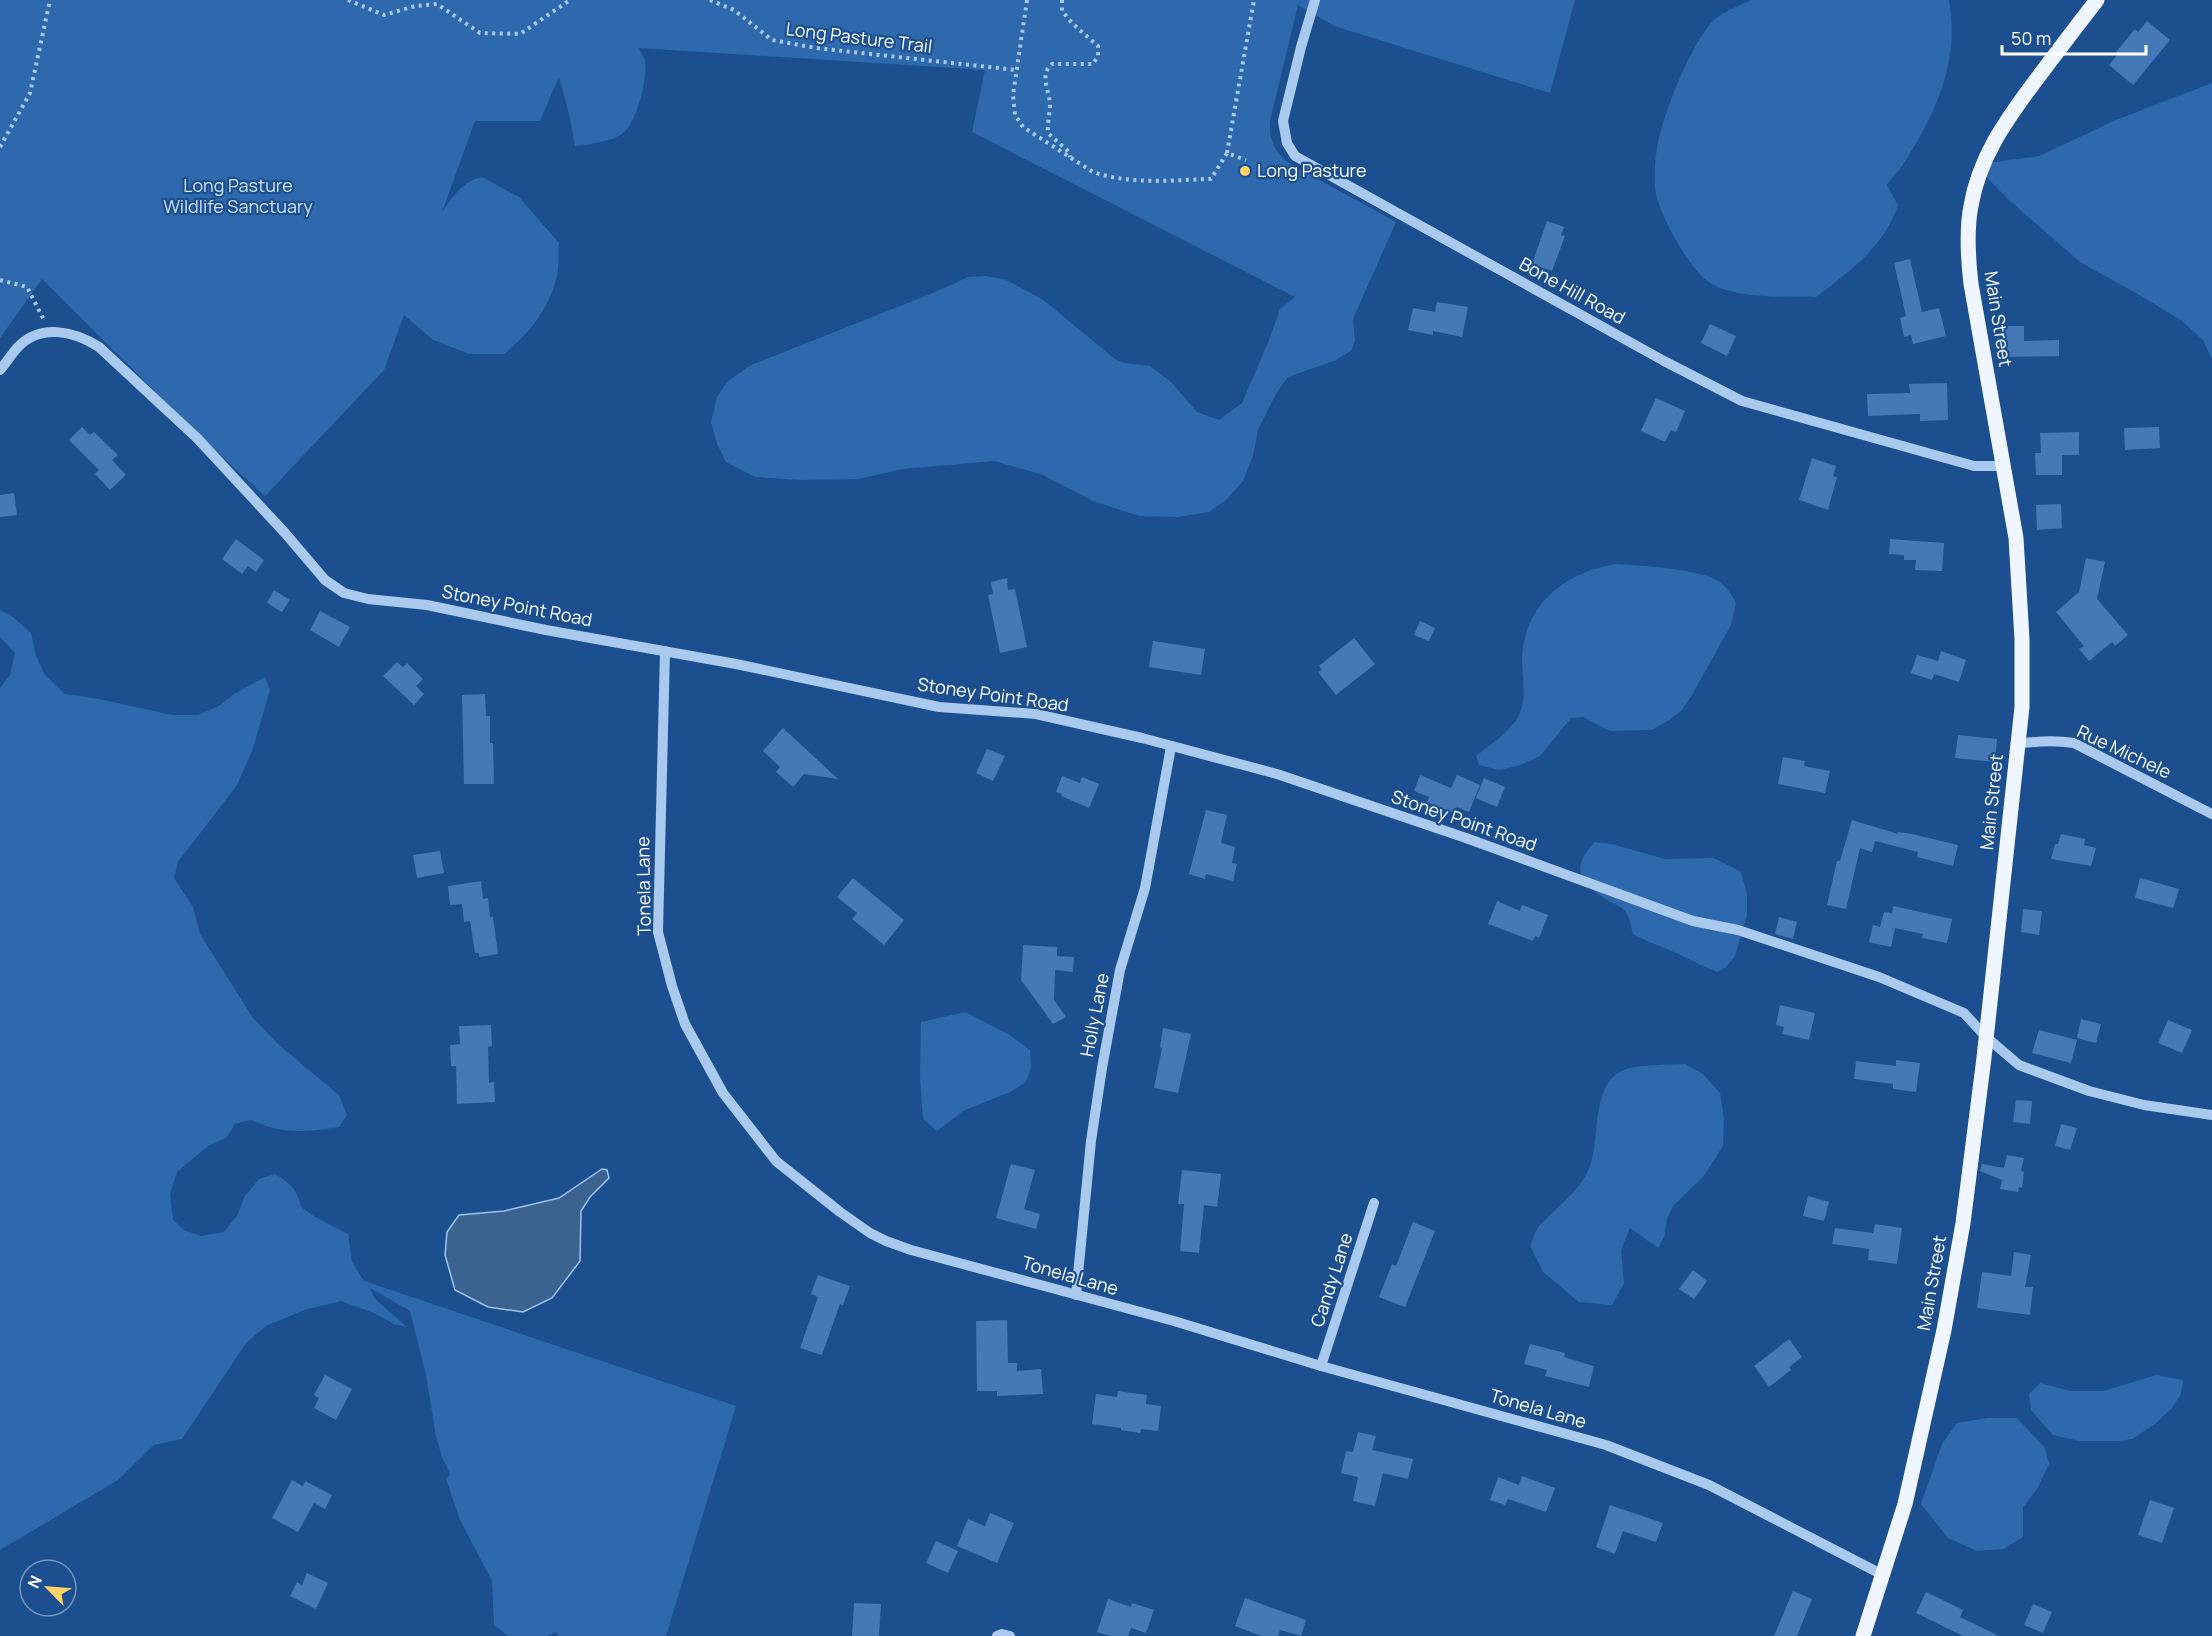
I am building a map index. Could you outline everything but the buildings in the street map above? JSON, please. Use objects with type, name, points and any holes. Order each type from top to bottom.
[{"type":"main road","name":"Main Street","points":[[1863,1636],[1905,1504],[1944,1330],[1963,1223],[1984,1058],[2022,706],[2022,639],[2016,538],[1968,260],[1970,207],[1977,180],[1998,133],[2012,111],[2097,0]]},
{"type":"street","name":"Bone Hill Road","points":[[1315,0],[1283,121],[1287,143],[1295,156],[1664,362],[1742,400],[1974,466],[2003,466]]},
{"type":"street","points":[[0,370],[19,346],[35,335],[50,331]]},
{"type":"street","name":"Stoney Point Road","points":[[50,331],[85,338],[112,358],[197,438],[325,580],[344,593],[368,599],[427,605],[516,624],[736,664],[939,707],[1036,714],[1287,777],[1466,837],[1693,921],[1738,930],[1879,977],[1964,1013],[2019,1065],[2089,1091],[2144,1105],[2212,1115]]},
{"type":"street","name":"Tonela Lane","points":[[665,651],[657,932],[672,986],[685,1024],[723,1093],[776,1161],[840,1212],[870,1233],[911,1250],[1210,1331],[1322,1366],[1563,1432],[1661,1465],[1761,1510],[1881,1574]]},
{"type":"street","name":"Rue Michele","points":[[2018,744],[2058,740],[2074,743],[2212,814]]},
{"type":"street","name":"Holly Lane","points":[[1076,1295],[1091,1141],[1102,1068],[1120,970],[1145,888],[1171,747]]},
{"type":"street","name":"Candy Lane","points":[[1322,1366],[1374,1203]]},
{"type":"street","points":[[997,1636],[1002,1634],[1010,1636]]},
{"type":"path","points":[[0,147],[30,93],[50,0]]},
{"type":"path","points":[[348,0],[384,15],[415,6],[437,4],[480,33],[520,34],[570,0]]},
{"type":"path","name":"Long Pasture Trail","points":[[710,0],[734,10],[772,40],[827,50],[1016,70]]},
{"type":"path","points":[[1027,0],[1013,95],[1015,115],[1023,127],[1093,172],[1105,176],[1149,181],[1212,179],[1227,153],[1254,0]]},
{"type":"path","points":[[1062,0],[1062,11],[1098,46],[1098,56],[1093,64],[1052,64],[1047,69],[1045,77],[1050,105],[1047,121],[1048,133],[1069,152],[1071,158]]},
{"type":"path","points":[[1227,153],[1246,160]]},
{"type":"path","points":[[0,280],[27,287],[50,331]]},
{"type":"green space","name":"Long Pasture Wildlife Sanctuary","points":[[0,0],[1575,0],[1550,93],[1334,26],[1298,5],[1270,121],[1273,143],[1278,153],[1287,162],[1396,222],[1353,319],[1355,341],[1351,351],[1336,360],[1288,377],[1277,392],[1258,430],[1253,456],[1243,481],[1226,500],[1209,512],[1178,517],[1139,516],[1093,501],[1043,475],[994,461],[903,469],[858,479],[800,480],[755,477],[726,462],[717,444],[711,422],[717,397],[727,382],[749,366],[968,277],[986,276],[1006,280],[1042,299],[1115,359],[1124,363],[1150,366],[1171,382],[1197,412],[1219,420],[1242,403],[1280,309],[1295,297],[972,132],[985,70],[639,48],[645,61],[645,77],[640,98],[629,126],[614,138],[575,146],[559,77],[540,121],[475,121],[442,212],[463,186],[482,177],[519,197],[559,243],[558,272],[553,288],[544,310],[530,329],[504,354],[470,354],[433,340],[404,315],[384,370],[265,496],[206,442],[42,279],[0,338]]},
{"type":"green space","points":[[1751,0],[1949,0],[1952,22],[1951,44],[1943,86],[1916,144],[1887,185],[1898,205],[1892,220],[1875,246],[1841,278],[1816,297],[1758,296],[1728,291],[1715,286],[1698,272],[1682,250],[1667,223],[1657,198],[1655,171],[1658,143],[1666,114],[1688,60],[1706,29],[1715,19]]},
{"type":"green space","points":[[2212,83],[2212,359],[2203,340],[2182,321],[2080,262],[2011,202],[1987,178],[1984,167],[1988,163],[2039,156],[2116,120]]},
{"type":"green space","points":[[1615,564],[1698,573],[1724,585],[1736,603],[1731,625],[1682,710],[1651,730],[1610,731],[1583,717],[1571,718],[1540,756],[1521,765],[1499,770],[1479,765],[1476,756],[1506,732],[1522,707],[1523,647],[1535,614],[1555,590],[1568,581],[1598,568]]},
{"type":"green space","points":[[0,610],[13,617],[31,633],[36,656],[45,675],[65,694],[172,715],[198,715],[219,706],[234,694],[265,677],[270,690],[252,751],[237,785],[178,862],[174,878],[193,907],[200,934],[253,1018],[279,1045],[339,1095],[347,1115],[339,1127],[315,1130],[284,1130],[251,1120],[235,1124],[227,1137],[208,1146],[177,1172],[170,1194],[173,1220],[184,1230],[201,1236],[224,1232],[237,1216],[245,1196],[259,1179],[275,1174],[292,1187],[301,1207],[348,1234],[352,1262],[364,1281],[736,1406],[666,1636],[559,1636],[556,1632],[547,1636],[508,1636],[494,1625],[492,1581],[460,1520],[446,1479],[450,1474],[436,1436],[426,1375],[410,1311],[370,1288],[375,1299],[407,1327],[394,1324],[374,1313],[341,1301],[304,1310],[266,1326],[246,1343],[182,1439],[154,1445],[118,1480],[0,1550],[0,688],[10,675],[15,653],[0,637]]},
{"type":"green space","points":[[1595,842],[1612,844],[1665,859],[1714,858],[1741,872],[1747,894],[1747,915],[1735,956],[1726,967],[1718,972],[1633,934],[1625,911],[1591,888],[1581,875],[1582,860]]},
{"type":"green space","points":[[965,1012],[1010,1035],[1030,1050],[1031,1068],[1026,1082],[1010,1092],[963,1111],[937,1131],[923,1119],[920,1078],[921,1022]]},
{"type":"green space","points":[[1685,1064],[1703,1074],[1720,1093],[1724,1119],[1723,1146],[1703,1177],[1673,1206],[1667,1219],[1664,1237],[1658,1248],[1630,1228],[1621,1250],[1624,1283],[1612,1305],[1579,1302],[1543,1272],[1530,1246],[1535,1232],[1576,1190],[1586,1175],[1591,1164],[1599,1108],[1604,1091],[1611,1079],[1631,1068]]},
{"type":"green space","points":[[2156,1375],[2183,1380],[2181,1394],[2171,1409],[2155,1424],[2132,1439],[2079,1441],[2053,1435],[2031,1410],[2029,1394],[2040,1383],[2071,1391],[2104,1391]]},
{"type":"green space","points":[[1987,1418],[2017,1418],[2045,1448],[2049,1464],[2037,1489],[2023,1507],[2023,1537],[2003,1549],[1977,1551],[1948,1538],[1921,1504],[1942,1444],[1957,1423]]},
{"type":"shaded area","points":[[602,1169],[607,1170],[609,1178],[590,1197],[581,1211],[580,1261],[552,1298],[523,1312],[488,1307],[455,1290],[445,1255],[447,1232],[459,1215],[504,1211],[559,1198]]},
{"type":"place","name":"Long Pasture","points":[[1245,171]]}]
